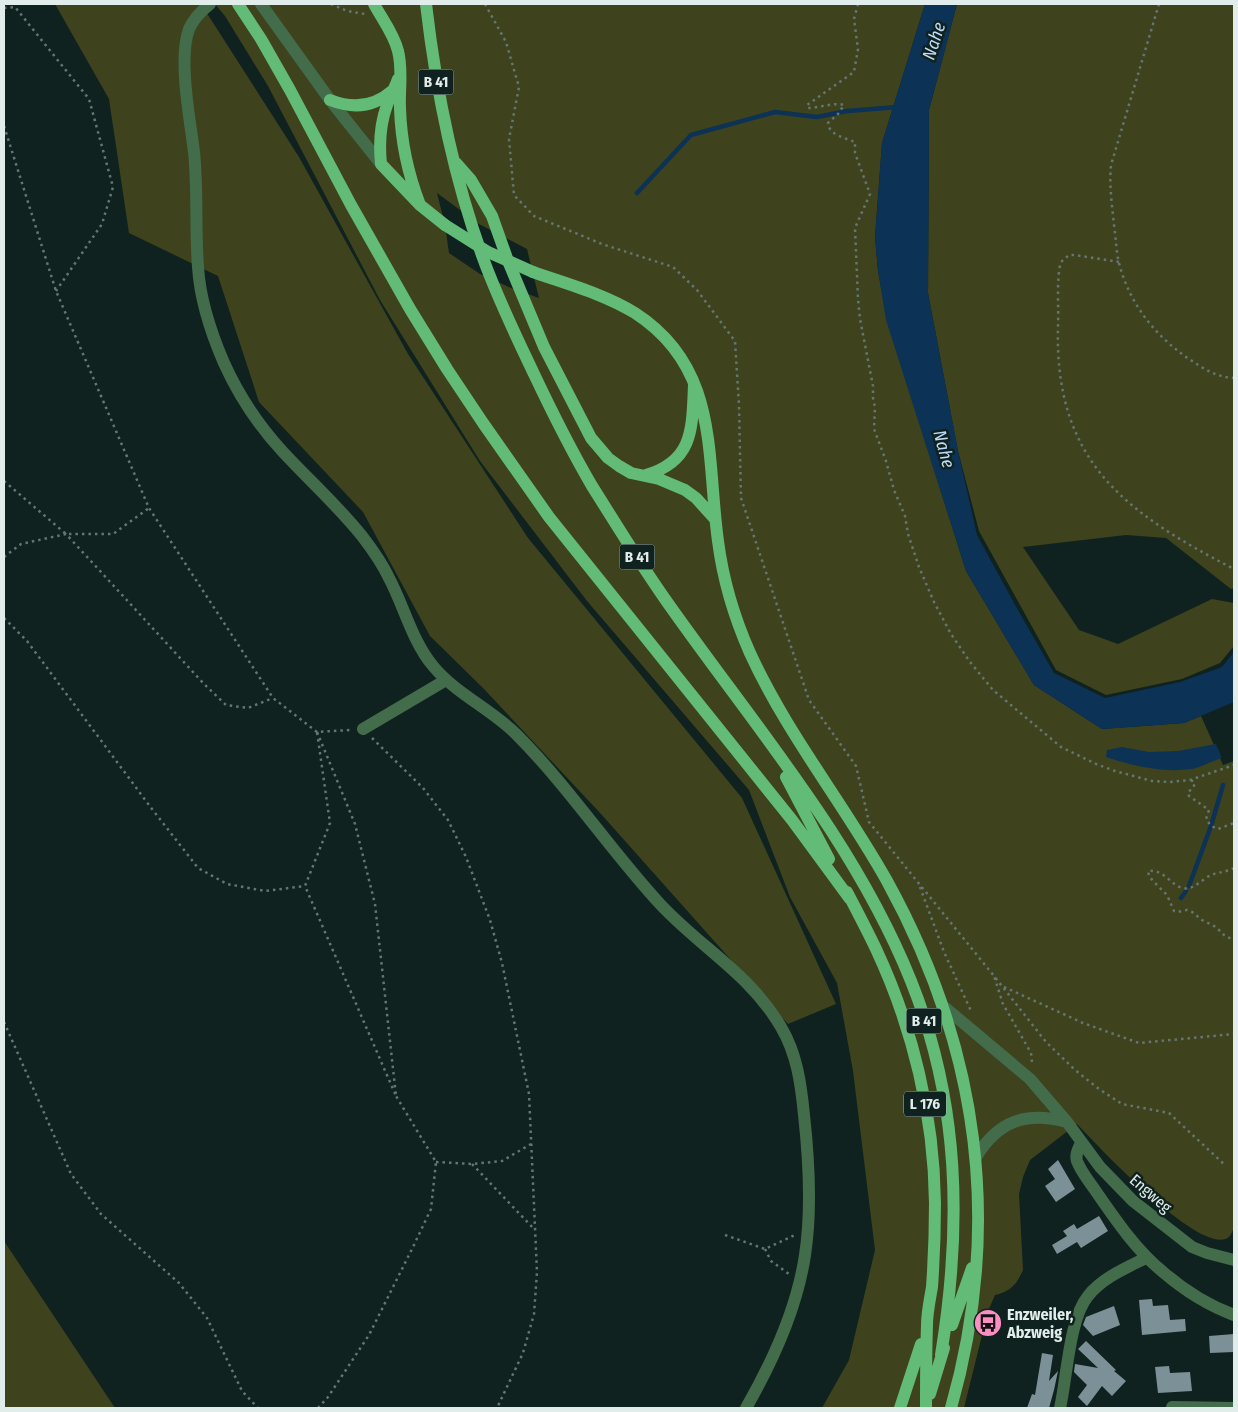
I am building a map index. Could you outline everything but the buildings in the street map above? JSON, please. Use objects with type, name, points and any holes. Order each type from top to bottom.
[{"type":"main road","points":[[238,4],[286,82],[388,272],[446,369],[560,531],[792,820],[850,899]]},
{"type":"main road","name":"B 41","points":[[426,4],[436,80],[453,159],[483,258],[517,339],[564,434],[595,490],[664,598],[759,728],[843,849],[894,941],[912,983],[927,1028],[939,1074],[952,1152],[955,1200],[952,1281],[942,1354],[926,1408]]},
{"type":"main road","points":[[377,8],[398,50],[403,147],[407,167],[420,205]]},
{"type":"main road","points":[[381,164],[380,140],[382,124],[392,91],[400,74]]},
{"type":"main road","points":[[330,100],[346,105],[363,105],[379,101],[392,91]]},
{"type":"main road","points":[[453,159],[471,180],[492,216],[508,261],[544,347],[591,438],[608,458],[619,466],[631,472],[659,478],[685,490],[707,508],[715,519]]},
{"type":"main road","name":"L 176","points":[[381,164],[420,205],[445,226],[488,252],[533,272],[604,297],[638,315],[654,328],[675,350],[694,380],[704,410],[707,428],[715,519],[722,566],[742,635],[788,724],[845,812],[886,881],[917,942],[942,1005],[964,1080],[976,1157],[979,1208],[978,1252],[974,1301],[951,1408]]},
{"type":"main road","points":[[646,476],[666,467],[679,455],[684,447],[692,430],[694,380]]},
{"type":"main road","name":"L 176","points":[[759,728],[876,949],[908,1032],[919,1075],[933,1162],[935,1203],[934,1256],[927,1322],[917,1361],[900,1408]]},
{"type":"main road","name":"L 176","points":[[942,1354],[978,1252]]},
{"type":"main road","points":[[926,1408],[927,1322]]},
{"type":"street","points":[[210,4],[194,19],[190,27],[184,52],[184,69],[196,166],[198,271],[210,327],[224,363],[237,389],[280,449],[349,521],[376,556],[390,578],[422,650],[431,664],[446,680],[512,729],[536,754],[660,904],[751,986],[783,1030],[794,1054],[800,1083],[809,1183],[806,1252],[800,1282],[782,1334],[746,1408]]},
{"type":"street","points":[[261,4],[330,100],[381,164]]},
{"type":"street","points":[[363,729],[446,680]]},
{"type":"street","name":"Engweg","points":[[942,1005],[1030,1078],[1110,1178],[1133,1201],[1176,1236],[1192,1246],[1207,1253],[1234,1260]]},
{"type":"street","points":[[976,1157],[986,1142],[999,1130],[1014,1121],[1032,1117],[1050,1117],[1067,1122]]},
{"type":"street","points":[[1081,1143],[1076,1154],[1083,1171],[1146,1258],[1198,1299],[1234,1315]]},
{"type":"street","points":[[1060,1408],[1076,1323],[1087,1297],[1109,1278],[1146,1258]]},
{"type":"street","points":[[1172,1407],[1234,1408]]},
{"type":"path","points":[[331,4],[347,11],[366,14],[377,8]]},
{"type":"path","points":[[858,4],[854,19],[858,49],[854,72],[807,105],[808,108],[820,108],[837,103],[844,105],[828,123],[828,128],[832,132],[855,142],[855,154],[870,194],[855,228],[860,319],[874,386],[874,429],[894,490],[905,516],[908,534],[919,567],[934,602],[951,634],[970,662],[993,690],[1062,747],[1115,771],[1152,781],[1190,780],[1234,765]]},
{"type":"path","points":[[1159,4],[1111,164],[1110,183],[1119,262],[1126,284],[1136,305],[1149,324],[1181,354],[1211,373],[1234,378]]},
{"type":"path","points":[[4,8],[15,7],[89,99],[113,187],[102,224],[56,291]]},
{"type":"path","points":[[4,126],[56,291],[149,508],[273,698],[317,732],[355,824],[375,904],[396,1096]]},
{"type":"path","points":[[1119,262],[1069,255],[1064,258],[1060,266],[1058,333],[1061,384],[1072,425],[1084,449],[1099,472],[1138,511],[1206,554],[1234,569]]},
{"type":"path","points":[[4,480],[66,534],[204,684],[226,705],[248,708],[273,698]]},
{"type":"path","points":[[4,557],[20,544],[66,534],[114,534],[149,508]]},
{"type":"path","points":[[4,618],[27,641],[198,868],[227,884],[265,891],[305,886]]},
{"type":"path","points":[[317,732],[363,729],[423,788],[448,820],[466,857],[490,920],[502,963],[529,1094],[537,1272],[534,1314],[523,1353],[497,1408]]},
{"type":"path","points":[[317,732],[330,823],[305,886],[396,1096],[436,1162],[431,1209],[414,1247],[369,1335],[328,1397],[318,1408]]},
{"type":"path","points":[[1190,780],[1194,783],[1193,788],[1188,792],[1189,796],[1209,810],[1206,819],[1211,826],[1218,829],[1234,823]]},
{"type":"path","points":[[1234,868],[1212,875],[1193,887],[1184,889],[1169,878],[1159,873],[1148,871],[1153,881],[1167,894],[1176,912],[1187,910],[1192,912],[1216,927],[1225,936],[1234,940]]},
{"type":"path","points":[[918,883],[944,952],[971,1011]]},
{"type":"path","points":[[1030,1078],[1031,1054],[1003,1004],[994,976],[1046,1042],[1075,1070],[1122,1104],[1169,1113],[1226,1166]]},
{"type":"path","points":[[1003,986],[1082,1023],[1139,1043],[1234,1034]]},
{"type":"path","points":[[4,1022],[71,1174],[101,1214],[180,1283],[207,1318],[242,1391],[258,1408]]},
{"type":"path","points":[[436,1162],[472,1164],[502,1161],[531,1144]]},
{"type":"path","points":[[472,1164],[536,1230]]},
{"type":"path","points":[[725,1235],[765,1249],[807,1230]]},
{"type":"path","points":[[765,1249],[771,1261],[800,1282]]},
{"type":"green space","points":[[55,4],[201,4],[299,157],[408,354],[528,538],[742,798],[836,1004],[788,1024],[601,814],[484,689],[430,636],[363,512],[259,402],[218,276],[129,233],[109,99]]},
{"type":"green space","points":[[215,4],[925,4],[882,143],[875,237],[878,271],[887,320],[966,571],[1034,685],[1102,729],[1184,723],[1201,716],[1223,765],[1234,761],[1234,1228],[1231,1235],[1225,1239],[1211,1238],[1170,1213],[1125,1173],[1077,1124],[1030,1160],[1023,1177],[1019,1194],[1023,1270],[1012,1287],[1005,1292],[995,1295],[988,1311],[964,1408],[822,1408],[849,1360],[875,1250],[853,1071],[837,983],[790,897],[749,790],[587,601],[480,461],[380,300],[268,86],[225,16]],"holes":[[[437,193],[479,224],[527,249],[539,298],[480,274],[449,253],[445,225]]]},
{"type":"green space","points":[[957,4],[1234,4],[1234,588],[1231,589],[1166,538],[1126,535],[1023,547],[1079,630],[1118,644],[1212,599],[1234,603],[1234,646],[1220,663],[1182,679],[1106,695],[1056,670],[979,531],[958,451],[928,293],[929,110]]},
{"type":"green space","points":[[4,1241],[115,1408],[4,1408]]},
{"type":"water","name":"Nahe","points":[[925,4],[957,4],[929,110],[928,293],[958,451],[977,535],[1054,673],[1105,698],[1180,682],[1222,667],[1234,652],[1234,702],[1184,723],[1102,729],[1034,685],[966,571],[886,320],[875,237],[882,143]]},
{"type":"water","points":[[1216,744],[1222,758],[1192,769],[1148,768],[1106,757],[1107,750],[1122,747],[1149,752],[1178,751]]},
{"type":"waterway","points":[[637,193],[691,135],[775,112],[817,117],[847,111],[898,107]]},
{"type":"waterway","points":[[1189,886],[1211,826],[1223,785]]},
{"type":"waterway","points":[[1181,898],[1186,891]]},
{"type":"place","name":"Enzweiler, Abzweig","points":[[988,1323]]}]
